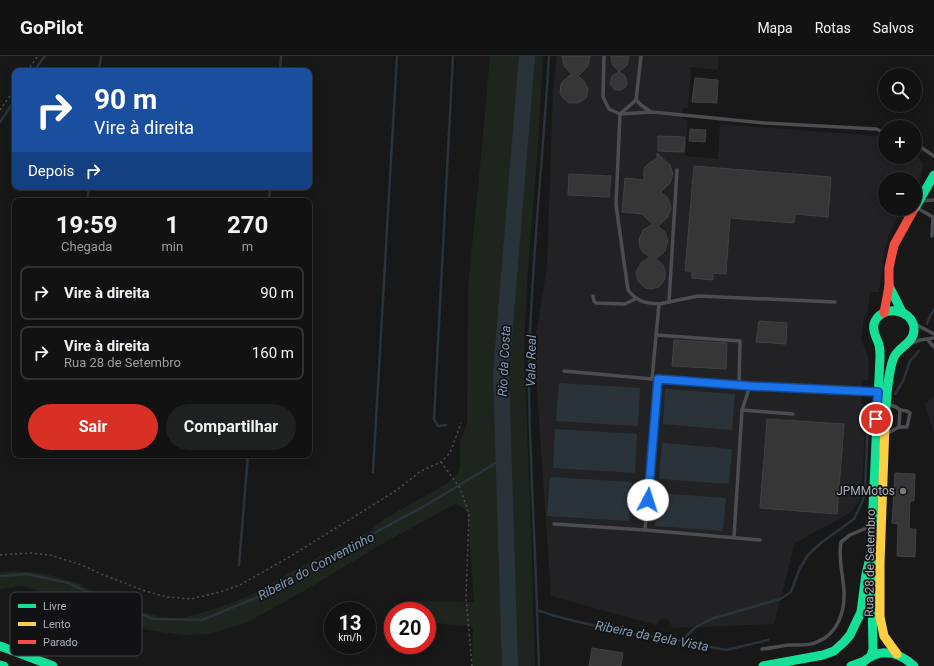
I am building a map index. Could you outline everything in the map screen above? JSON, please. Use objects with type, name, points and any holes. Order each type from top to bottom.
[{"type":"main road","name":"Rua 28 de Setembro","points":[[922,196],[934,175]]},
{"type":"main road","name":"Rua 28 de Setembro","points":[[871,656],[873,641],[871,554],[878,392],[881,360],[880,345],[874,333],[874,325],[878,318],[884,313],[889,268],[894,245],[910,216]]},
{"type":"main road","points":[[888,286],[902,312]]},
{"type":"main road","points":[[880,345],[890,350],[898,349],[908,344],[912,338],[914,330],[912,322],[908,316],[902,312],[893,310],[884,313]]},
{"type":"main road","name":"Rua 28 de Setembro","points":[[897,654],[882,631],[880,604],[880,545],[883,506],[886,404],[891,368],[894,356],[898,349]]},
{"type":"main road","points":[[763,666],[823,655],[834,651],[850,635],[861,612],[866,574],[871,554]]},
{"type":"main road","points":[[0,646],[10,650]]},
{"type":"main road","points":[[851,666],[861,664],[871,656],[884,652],[897,654],[906,658],[914,666]]},
{"type":"main road","points":[[26,656],[53,666]]},
{"type":"main road","points":[[779,662],[800,666]]},
{"type":"main road","points":[[0,665],[4,666]]},
{"type":"lane","points":[[604,56],[602,97],[609,109],[620,114],[652,112],[765,123],[878,130]]},
{"type":"lane","points":[[641,56],[636,100],[620,114],[616,205],[628,290],[635,299],[645,303],[659,304],[698,296],[835,302]]},
{"type":"lane","points":[[636,100],[652,112]]},
{"type":"lane","points":[[922,148],[934,156]]},
{"type":"lane","points":[[669,302],[677,170]]},
{"type":"lane","points":[[922,204],[934,200]]},
{"type":"lane","points":[[922,210],[933,217],[932,236]]},
{"type":"lane","points":[[594,296],[594,301],[596,303],[625,304],[635,299]]},
{"type":"lane","points":[[652,379],[659,304]]},
{"type":"lane","points":[[912,322],[934,334]]},
{"type":"lane","points":[[656,335],[740,341],[738,386]]},
{"type":"lane","points":[[908,344],[934,338]]},
{"type":"lane","points":[[928,340],[934,347]]},
{"type":"lane","points":[[564,371],[738,386],[878,392]]},
{"type":"lane","points":[[645,530],[658,379]]},
{"type":"lane","points":[[734,538],[742,410],[750,386]]},
{"type":"lane","points":[[885,434],[899,427],[907,426],[910,413],[886,404]]},
{"type":"lane","points":[[742,410],[793,414]]},
{"type":"lane","points":[[899,427],[900,410]]},
{"type":"lane","points":[[554,524],[760,540]]},
{"type":"lane","points":[[762,649],[817,642],[828,636],[839,623],[844,605],[844,591],[839,551],[841,542],[850,535],[872,526]]},
{"type":"path","points":[[29,68],[38,56]]},
{"type":"path","points":[[0,110],[12,93]]},
{"type":"path","points":[[0,556],[31,553],[50,555],[82,565],[145,591],[167,597],[191,599],[240,585],[334,530],[397,490],[421,470],[441,462],[450,453],[461,423]]},
{"type":"path","points":[[441,462],[460,488],[469,514],[466,596],[472,666]]},
{"type":"shaded area","points":[[490,56],[543,56],[524,346],[535,666],[472,666],[473,627],[436,623],[436,602],[407,602],[408,601],[474,602],[467,512],[462,507],[455,504],[387,541],[302,592],[246,623],[209,634],[184,635],[142,629],[142,612],[161,617],[181,618],[195,615],[251,595],[318,557],[369,532],[384,519],[446,484],[456,475],[460,466],[461,441],[467,422],[468,286]]},
{"type":"shaded area","points":[[557,56],[719,56],[718,70],[691,67],[688,108],[683,108],[682,119],[688,120],[685,156],[718,159],[720,124],[878,136],[878,164],[922,164],[922,162],[923,163],[922,172],[878,172],[878,216],[899,216],[890,232],[884,253],[879,292],[870,292],[868,311],[864,317],[861,339],[868,357],[869,370],[868,380],[862,380],[861,397],[862,403],[866,410],[860,500],[848,514],[795,543],[774,624],[673,628],[667,619],[661,619],[656,625],[551,596],[534,347],[547,266],[553,90]]},
{"type":"shaded area","points":[[559,383],[640,388],[638,426],[556,421]]},
{"type":"shaded area","points":[[665,389],[735,394],[732,430],[663,424]]},
{"type":"shaded area","points":[[934,396],[934,433],[925,404]]},
{"type":"shaded area","points":[[555,429],[637,434],[635,473],[553,468]]},
{"type":"shaded area","points":[[662,443],[732,449],[729,484],[659,479]]},
{"type":"shaded area","points":[[550,477],[632,482],[629,521],[547,516]]},
{"type":"shaded area","points":[[657,493],[726,498],[723,531],[655,526]]},
{"type":"shaded area","points":[[0,572],[31,572],[50,575],[81,584],[98,592],[42,592],[23,586],[0,589]]},
{"type":"building","points":[[562,56],[590,56],[588,66],[578,76],[584,81],[588,89],[586,98],[578,103],[569,103],[560,93],[561,84],[572,74],[564,66]]},
{"type":"building","points":[[611,56],[629,56],[627,65],[619,72],[612,64]]},
{"type":"building","points":[[619,72],[625,76],[627,82],[626,87],[621,90],[615,90],[610,84],[612,76]]},
{"type":"building","points":[[695,78],[718,80],[717,103],[692,102]]},
{"type":"building","points":[[690,129],[706,130],[705,142],[689,141]]},
{"type":"building","points":[[658,136],[685,137],[684,152],[658,151]]},
{"type":"building","points":[[657,153],[670,165],[673,174],[670,183],[661,192],[668,198],[671,208],[668,217],[658,226],[665,232],[668,241],[665,251],[656,259],[663,265],[665,270],[665,279],[659,287],[650,289],[645,288],[638,281],[636,272],[641,263],[650,257],[640,248],[639,239],[643,230],[653,224],[643,214],[622,212],[625,178],[644,180],[645,167],[657,159]]},
{"type":"building","points":[[694,166],[831,177],[828,217],[795,214],[794,223],[730,218],[726,274],[713,273],[713,280],[692,278],[692,271],[685,271]]},
{"type":"building","points":[[569,174],[611,176],[609,197],[568,195]]},
{"type":"building","points":[[759,321],[787,323],[786,344],[756,342]]},
{"type":"building","points":[[674,340],[727,343],[726,369],[672,366]]},
{"type":"building","points":[[767,419],[844,424],[837,514],[760,508]]},
{"type":"building","points":[[895,473],[915,474],[914,501],[910,501],[909,529],[916,529],[915,557],[897,556],[898,524],[892,523]]},
{"type":"building","points":[[592,648],[623,653],[621,666],[589,666]]},
{"type":"waterway","points":[[36,68],[45,56]]},
{"type":"waterway","points":[[99,68],[101,56]]},
{"type":"waterway","points":[[280,68],[281,56]]},
{"type":"waterway","points":[[373,472],[397,56]]},
{"type":"waterway","points":[[446,425],[438,426],[434,419],[453,56]]},
{"type":"waterway","name":"Rio da Costa","points":[[510,666],[501,374],[527,56]]},
{"type":"waterway","name":"Vala Real","points":[[539,666],[529,359],[549,56]]},
{"type":"waterway","points":[[0,122],[12,104]]},
{"type":"waterway","points":[[87,198],[89,190]]},
{"type":"waterway","points":[[269,198],[270,190]]},
{"type":"waterway","points":[[927,324],[934,310]]},
{"type":"waterway","points":[[895,394],[903,381],[910,361],[919,351]]},
{"type":"waterway","points":[[681,641],[696,627],[711,619],[780,599],[791,592],[799,570],[808,555],[822,542],[854,519],[863,500],[865,488],[868,419]]},
{"type":"waterway","points":[[239,565],[248,458]]},
{"type":"waterway","name":"Ribeira do Conventinho","points":[[142,615],[154,619],[202,620],[275,590],[428,504],[504,458]]},
{"type":"waterway","name":"Ribeira do Conventinho","points":[[0,576],[27,574],[68,583],[88,592]]},
{"type":"waterway","name":"Ribeira da Bela Vista","points":[[537,610],[620,632],[681,641],[726,650],[768,640]]},
{"type":"traffic: fast","points":[[922,196],[934,175]]},
{"type":"traffic: fast","points":[[889,286],[902,312]]},
{"type":"traffic: fast","points":[[871,656],[873,649],[871,549],[880,357],[879,346],[874,332],[874,324],[882,313],[896,311],[908,316],[912,321],[914,333],[909,341],[896,353],[894,357],[887,390],[885,424]]},
{"type":"traffic: fast","points":[[763,666],[823,655],[834,651],[844,642],[850,635],[861,612],[866,574],[871,554]]},
{"type":"traffic: fast","points":[[0,646],[10,650]]},
{"type":"traffic: fast","points":[[859,666],[872,656],[886,653],[900,656],[914,666]]},
{"type":"traffic: fast","points":[[26,656],[53,666]]},
{"type":"traffic: fast","points":[[851,666],[862,662]]},
{"type":"traffic: fast","points":[[0,665],[4,666]]},
{"type":"traffic: slow","points":[[885,424],[880,563],[880,617],[884,636],[897,654]]},
{"type":"traffic: jam","points":[[884,313],[889,286],[889,268],[894,245],[910,216]]},
{"type":"place","name":"JPMMotos","points":[[903,491]]},
{"type":"route","points":[[648,500],[658,379],[750,386],[878,392],[876,419]]}]
